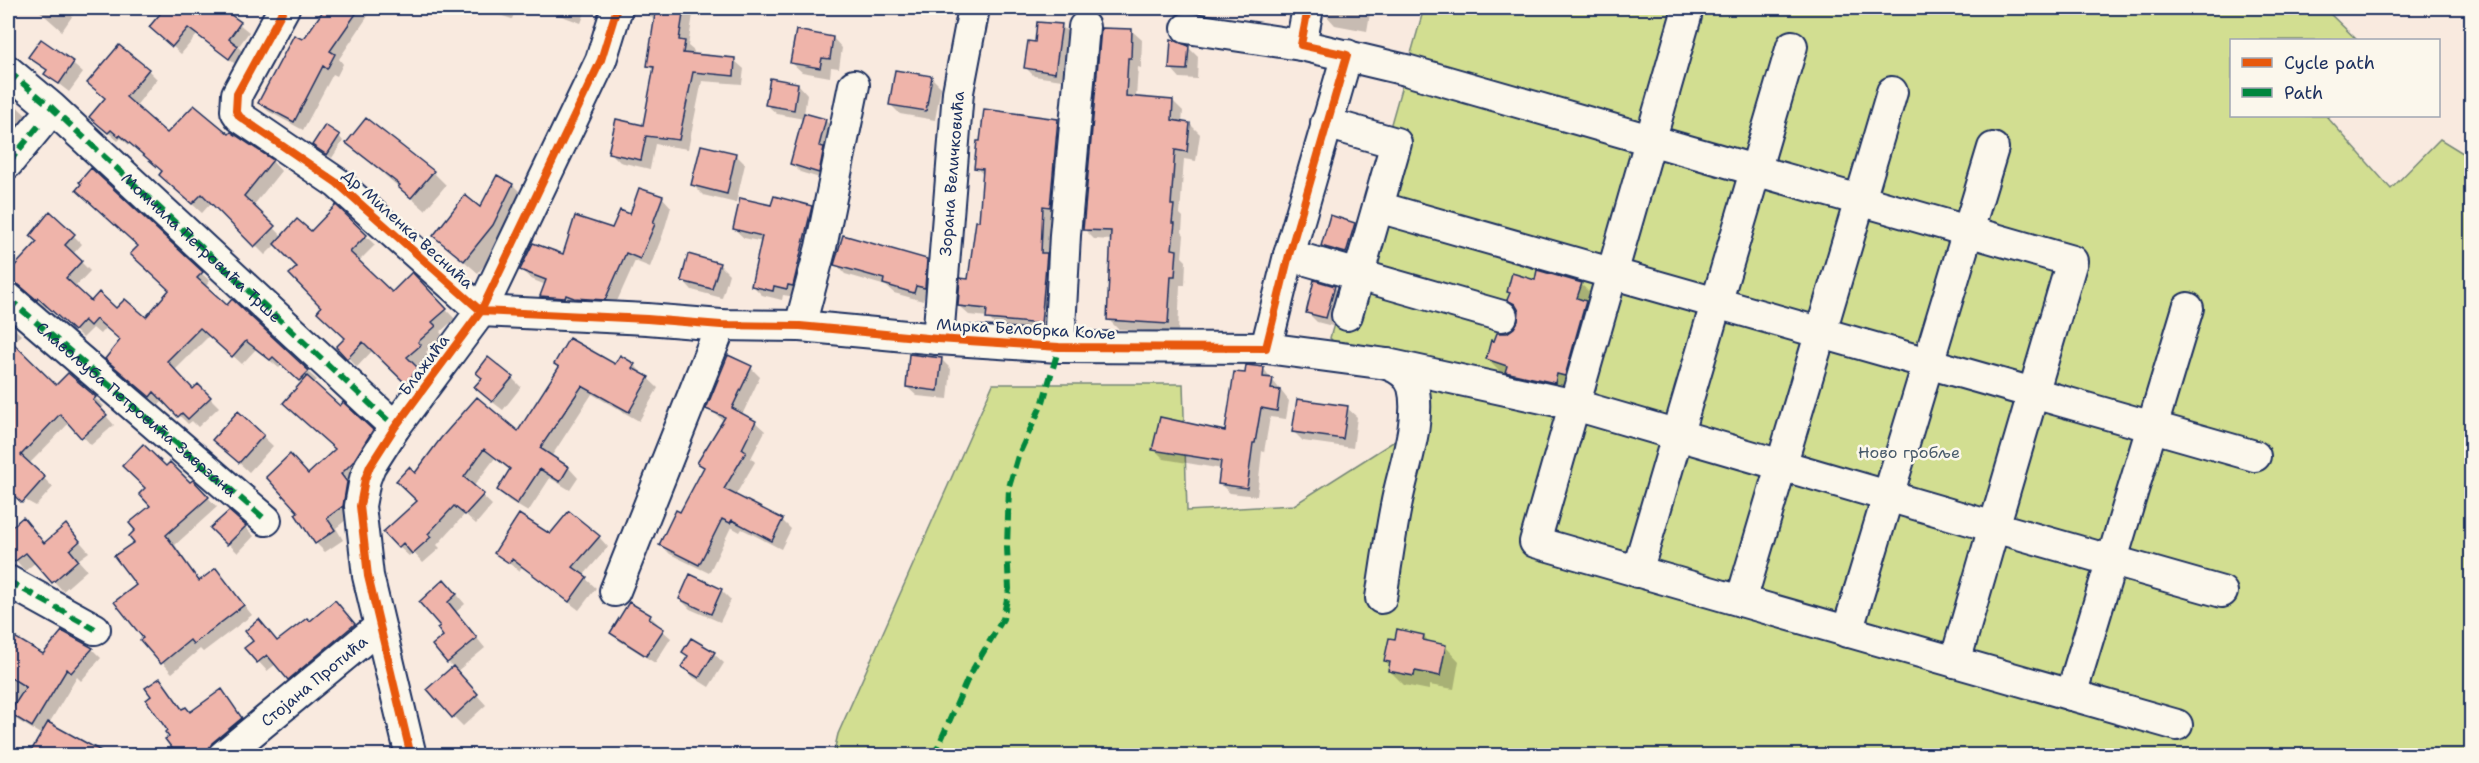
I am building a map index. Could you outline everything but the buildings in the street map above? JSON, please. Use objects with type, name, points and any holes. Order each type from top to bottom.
[{"type":"street","name":"Др Миленка Веснића","points":[[284,8],[237,94],[236,111],[240,117],[337,183],[481,311]]},
{"type":"street","name":"Блажића","points":[[411,756],[368,576],[360,506],[370,466],[395,426],[481,311],[601,60],[617,8]]},
{"type":"street","name":"Зорана Величковића","points":[[938,339],[958,92],[974,8]]},
{"type":"street","points":[[1301,45],[1308,8]]},
{"type":"street","points":[[1686,16],[1535,543],[2177,725]]},
{"type":"street","points":[[1059,347],[1065,235],[1084,27]]},
{"type":"street","points":[[1187,28],[1301,45],[1406,70],[2072,261],[1955,662]]},
{"type":"street","points":[[1637,572],[1792,46]]},
{"type":"street","points":[[1266,348],[1289,255],[1347,55]]},
{"type":"street","name":"Момчила Петровића Трше","points":[[8,71],[60,115],[395,426]]},
{"type":"street","points":[[800,326],[821,247],[855,85]]},
{"type":"street","points":[[1741,601],[1892,92]]},
{"type":"street","points":[[8,163],[41,123]]},
{"type":"street","points":[[1326,123],[1396,143],[1347,315]]},
{"type":"street","points":[[1847,632],[1993,148]]},
{"type":"street","points":[[1378,207],[2255,456]]},
{"type":"street","points":[[1289,255],[1502,316]]},
{"type":"street","name":"Славољуба Петровића Заврзана","points":[[8,298],[266,520]]},
{"type":"street","points":[[2071,695],[2188,308]]},
{"type":"street","name":"Мирка Белобрка Коље","points":[[481,311],[721,325],[800,326],[938,339],[1059,347],[1266,348],[1387,364],[1575,405],[2222,592]]},
{"type":"street","points":[[615,591],[721,325]]},
{"type":"street","points":[[1381,598],[1396,506],[1412,430],[1415,400],[1412,385],[1401,369],[1387,364]]},
{"type":"street","points":[[8,581],[95,629]]},
{"type":"street","name":"Стојана Протића","points":[[223,756],[379,627]]},
{"type":"green space","name":"Ново гробље","points":[[1424,8],[2324,8],[2356,39],[2230,39],[2230,117],[2327,117],[2391,189],[2440,139],[2471,158],[2471,755],[833,756],[838,734],[993,384],[1183,384],[1187,511],[1294,505],[1412,430],[1412,385],[1349,358],[1330,338]]},
{"type":"marked path","points":[[8,71],[51,107],[395,427]]},
{"type":"marked path","points":[[8,163],[41,123]]},
{"type":"marked path","points":[[8,298],[266,520]]},
{"type":"marked path","points":[[934,756],[969,676],[1003,619],[1009,589],[1007,547],[1009,487],[1018,456],[1043,402],[1059,347]]},
{"type":"marked path","points":[[8,581],[95,629]]},
{"type":"cycle path","points":[[284,8],[237,94],[236,111],[240,117],[337,183],[481,311],[721,325],[800,326],[938,339],[1059,347],[1266,348],[1289,255],[1347,55],[1301,45],[1308,8]]},
{"type":"cycle path","points":[[411,756],[368,576],[360,506],[365,479],[370,466],[395,427],[481,311],[601,60],[617,8]]}]
